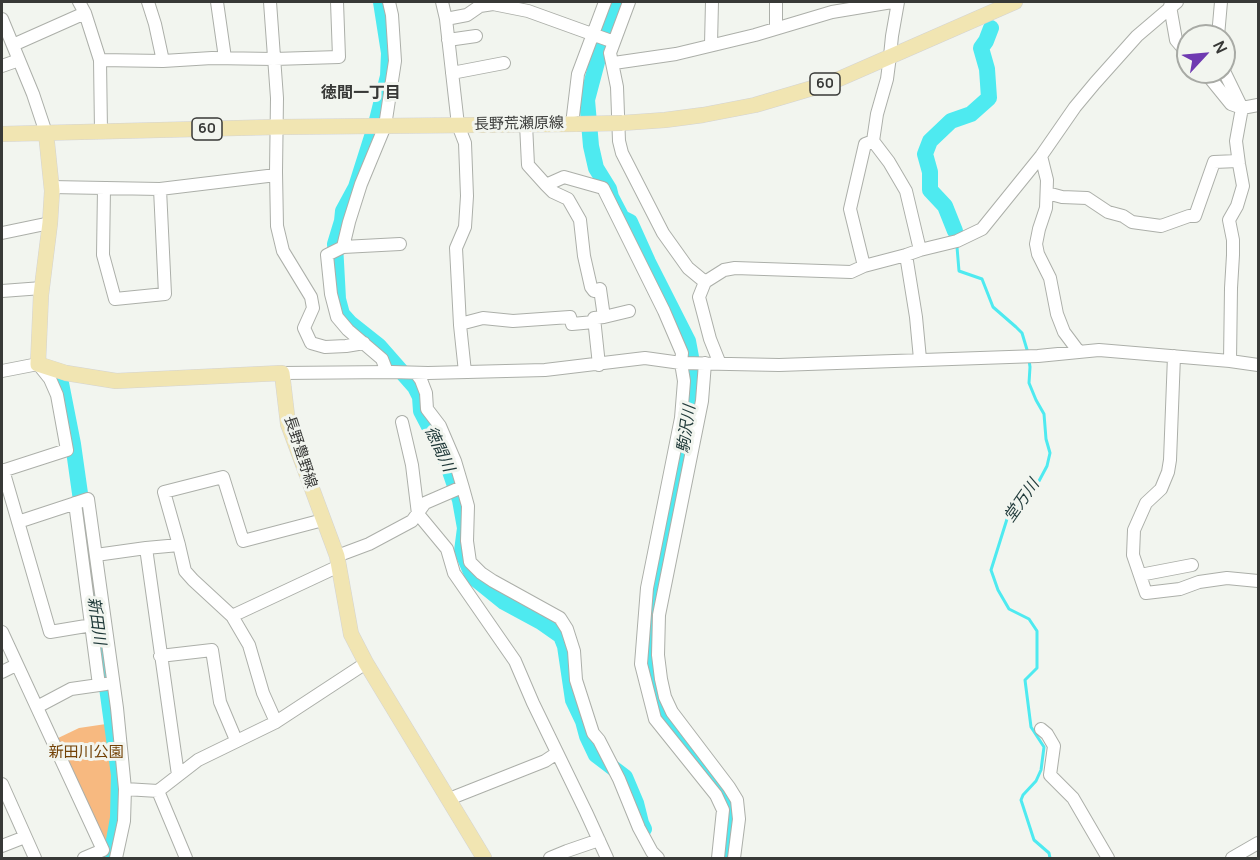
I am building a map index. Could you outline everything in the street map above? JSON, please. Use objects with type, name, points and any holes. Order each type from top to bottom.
[{"type":"main road","name":"長野荒瀬原線","points":[[2,134],[277,127],[622,123],[665,120],[755,105],[839,79],[1015,2]]},
{"type":"main road","points":[[46,134],[51,187],[50,223],[42,288],[38,364],[66,373],[116,381],[282,373]]},
{"type":"main road","name":"長野豊野線","points":[[282,373],[288,424],[338,561],[351,634],[366,663],[484,858]]},
{"type":"street","points":[[148,2],[163,61]]},
{"type":"street","points":[[217,2],[225,58]]},
{"type":"street","points":[[270,2],[277,98],[277,226],[283,251],[311,297],[313,308],[304,328],[311,343],[325,347],[364,343]]},
{"type":"street","points":[[100,60],[339,57],[337,2]]},
{"type":"street","points":[[338,249],[362,184],[395,61],[389,2]]},
{"type":"street","points":[[442,2],[458,124],[465,143],[468,196],[465,227],[456,248],[465,372]]},
{"type":"street","points":[[605,2],[604,38],[614,63],[619,141],[622,153],[663,233],[688,268],[705,282]]},
{"type":"street","points":[[574,124],[578,74],[628,2]]},
{"type":"street","points":[[711,45],[712,2]]},
{"type":"street","points":[[776,2],[776,28]]},
{"type":"street","points":[[614,63],[676,54],[755,35],[832,7],[892,2]]},
{"type":"street","points":[[898,2],[891,36],[891,56],[887,79],[877,114],[873,141],[906,191],[920,250]]},
{"type":"street","points":[[1219,24],[1221,2]]},
{"type":"street","points":[[446,19],[467,15],[487,3],[529,7],[604,38]]},
{"type":"street","points":[[1173,4],[1176,40]]},
{"type":"street","points":[[720,364],[710,339],[699,297],[705,282],[724,270],[735,268],[851,272],[864,266],[957,241],[982,228],[1041,156],[1075,107],[1095,83],[1137,36],[1173,4]]},
{"type":"street","points":[[13,45],[82,7],[100,60],[101,131]]},
{"type":"street","points":[[2,19],[20,60],[46,134]]},
{"type":"street","points":[[448,40],[476,36]]},
{"type":"street","points":[[2,66],[20,60]]},
{"type":"street","points":[[452,73],[504,63]]},
{"type":"street","points":[[1215,84],[1232,104],[1242,108],[1258,105]]},
{"type":"street","points":[[1230,84],[1242,108],[1236,141],[1243,186],[1237,206],[1229,220],[1233,240],[1230,361]]},
{"type":"street","points":[[526,124],[528,165],[553,192],[568,199],[580,220],[584,256],[591,287],[594,291],[600,289],[598,365]]},
{"type":"street","points":[[864,266],[850,209],[865,144],[873,141]]},
{"type":"street","points":[[1041,156],[1047,180],[1047,193],[1046,208],[1036,244],[1038,254],[1050,278],[1057,314],[1064,332],[1078,352]]},
{"type":"street","points":[[1047,193],[1062,197],[1087,198],[1108,212],[1123,216],[1132,222],[1161,226],[1188,216],[1195,216],[1214,162],[1238,161]]},
{"type":"street","points":[[51,187],[160,189],[276,175]]},
{"type":"street","points":[[546,185],[564,177],[603,188],[682,352],[684,381],[681,418],[647,588],[641,664],[655,718],[716,795],[723,810],[718,858]]},
{"type":"street","points":[[104,188],[103,255],[115,298],[165,294],[160,189]]},
{"type":"street","points":[[2,233],[50,223]]},
{"type":"street","points":[[390,372],[382,359],[348,330],[337,317],[331,294],[327,255],[338,249],[400,244]]},
{"type":"street","points":[[906,255],[920,359]]},
{"type":"street","points":[[2,291],[42,288]]},
{"type":"street","points":[[460,324],[483,318],[513,321],[570,317],[572,324],[629,311]]},
{"type":"street","points":[[282,373],[545,370],[645,358],[683,363],[779,365],[1021,357],[1100,350],[1258,365]]},
{"type":"street","points":[[1174,356],[1168,472],[1161,489],[1146,503],[1134,530],[1133,555],[1146,593],[1180,589],[1199,582],[1227,578],[1258,581]]},
{"type":"street","points":[[703,363],[702,401],[659,615],[658,654],[665,697],[672,712],[737,800],[739,819],[734,858]]},
{"type":"street","points":[[2,371],[38,364],[50,379],[57,395],[67,450],[2,471],[50,632],[92,625]]},
{"type":"street","points":[[412,372],[421,380],[426,393],[427,409],[440,426],[455,461],[458,489],[468,506],[467,542],[470,562],[493,581],[561,618],[567,629],[573,651],[576,680],[593,733],[620,779],[639,828],[652,852],[658,858]]},
{"type":"street","points":[[402,422],[412,465],[418,514],[447,549],[454,573],[515,661],[607,858]]},
{"type":"street","points":[[276,722],[263,693],[249,645],[232,616],[185,571],[164,492],[224,477],[243,541],[323,519]]},
{"type":"street","points":[[232,616],[412,520],[425,503],[458,489]]},
{"type":"street","points":[[18,522],[88,499],[96,555],[106,684]]},
{"type":"street","points":[[75,503],[92,625],[106,684],[117,708],[125,789],[124,821],[116,858]]},
{"type":"street","points":[[96,555],[179,545]]},
{"type":"street","points":[[146,548],[178,775]]},
{"type":"street","points":[[1140,575],[1192,565]]},
{"type":"street","points":[[2,632],[103,850],[84,858]]},
{"type":"street","points":[[160,656],[212,650],[220,702],[236,740]]},
{"type":"street","points":[[125,789],[158,790],[198,760],[276,722],[366,663]]},
{"type":"street","points":[[2,672],[16,665]]},
{"type":"street","points":[[37,707],[71,689],[106,684]]},
{"type":"street","points":[[1041,729],[1054,746],[1050,775],[1073,798],[1108,858]]},
{"type":"street","points":[[449,799],[545,761],[557,753]]},
{"type":"street","points":[[2,784],[35,858]]},
{"type":"street","points":[[158,790],[186,858]]},
{"type":"street","points":[[2,846],[25,837]]},
{"type":"street","points":[[550,858],[599,840]]},
{"type":"street","points":[[1233,858],[1258,843]]},
{"type":"green space","name":"新田川公園","points":[[106,724],[112,770],[113,812],[106,852],[54,740],[79,728]]},
{"type":"waterway","name":"徳間川","points":[[381,2],[389,53],[388,76],[376,124],[356,187],[343,211],[335,244],[338,299],[342,314],[379,346],[415,387],[420,397],[421,411],[445,457],[460,500],[465,528],[462,551],[473,577],[504,602],[561,636],[565,646],[573,700],[587,736],[596,755],[625,777],[644,829]]},
{"type":"waterway","name":"駒沢川","points":[[617,2],[600,51],[587,100],[591,146],[596,168],[609,189],[622,218],[630,222],[688,341],[691,357],[691,417],[651,613],[652,673],[659,708],[687,748],[723,791],[732,818],[724,858]]},
{"type":"waterway","name":"堂万川","points":[[955,231],[945,206],[930,190],[930,172],[925,154],[930,141],[951,121],[971,114],[989,98],[987,69],[981,48],[991,28]]},
{"type":"waterway","name":"堂万川","points":[[957,247],[959,271],[982,279],[993,307],[1022,333],[1028,353]]},
{"type":"waterway","name":"堂万川","points":[[1029,360],[1029,383],[1044,414],[1046,439],[1050,453],[1047,466],[1039,481],[1007,519],[991,570],[998,590],[1009,609],[1029,619],[1037,631],[1037,668],[1025,680],[1031,727],[1044,747],[1041,770],[1036,781],[1021,800],[1034,840],[1049,853],[1050,858]]},
{"type":"waterway","name":"新田川","points":[[61,383],[73,444],[119,775],[118,818],[109,858]]},
{"type":"district","name":"徳間一丁目","points":[[361,94]]}]
